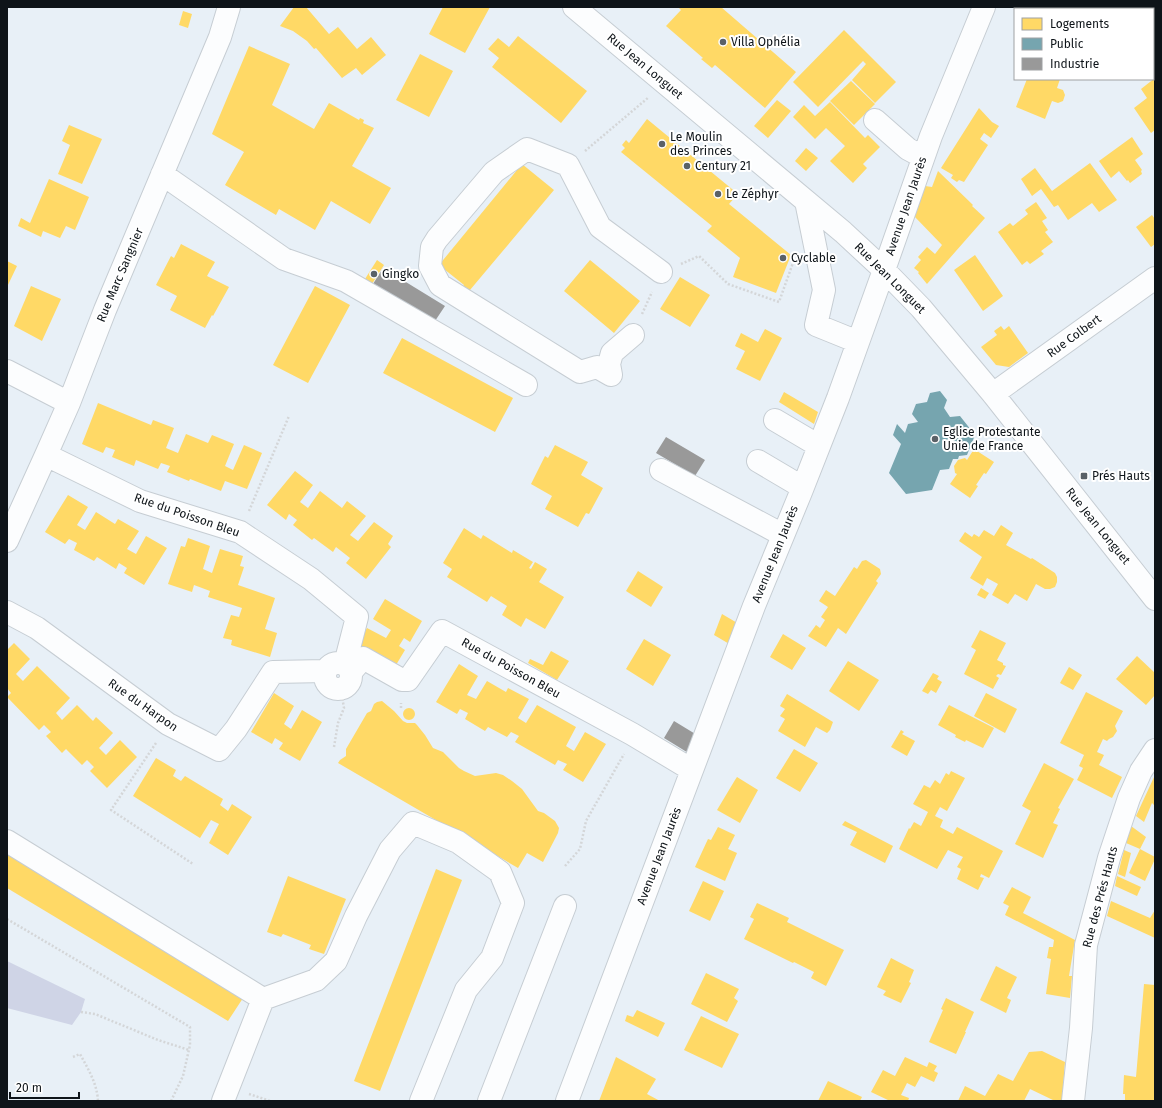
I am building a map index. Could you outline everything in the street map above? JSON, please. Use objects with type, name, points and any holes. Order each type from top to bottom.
[{"type":"street","name":"Rue Marc Sangnier","points":[[7,541],[69,403],[105,310],[220,37],[229,7]]},
{"type":"street","name":"Rue Jean Longuet","points":[[574,7],[844,232],[884,270],[921,308],[993,394],[1155,599]]},
{"type":"street","name":"Avenue Jean Jaurès","points":[[567,1101],[754,606],[819,446],[858,342],[934,128],[984,7]]},
{"type":"street","points":[[875,120],[908,149],[924,157]]},
{"type":"street","points":[[633,335],[612,353],[609,364],[611,375],[597,367],[580,372],[440,285],[430,266],[432,247],[437,239],[494,172],[527,149],[568,165],[600,227],[661,272]]},
{"type":"street","points":[[162,174],[284,259],[346,281],[526,385]]},
{"type":"street","points":[[806,201],[824,290],[816,325],[858,342]]},
{"type":"street","name":"Rue Colbert","points":[[993,394],[1155,278]]},
{"type":"street","points":[[7,370],[69,403]]},
{"type":"street","points":[[775,420],[819,446]]},
{"type":"street","name":"Rue du Poisson Bleu","points":[[46,455],[140,501],[240,532],[311,579],[357,617],[340,674]]},
{"type":"street","points":[[758,461],[802,487]]},
{"type":"street","points":[[661,470],[783,535]]},
{"type":"street","name":"Rue du Harpon","points":[[7,612],[36,628],[168,724],[219,750],[236,729],[273,672],[340,674]]},
{"type":"street","name":"Rue du Poisson Bleu","points":[[340,674],[362,658],[402,680],[408,680],[442,631],[632,734],[692,770]]},
{"type":"street","name":"Rue des Prés Hauts","points":[[1073,1101],[1081,1028],[1086,945],[1109,858],[1129,798],[1141,771],[1155,750]]},
{"type":"street","points":[[222,1101],[263,999],[316,980],[336,961],[356,916],[390,850],[413,823],[458,842],[500,872],[513,903],[492,958],[466,990],[421,1101]]},
{"type":"street","points":[[7,841],[263,999]]},
{"type":"street","points":[[489,1101],[565,906]]},
{"type":"path","points":[[568,165],[666,83]]},
{"type":"path","points":[[633,335],[661,272],[699,256],[728,284],[779,302],[798,247],[814,244]]},
{"type":"path","points":[[240,532],[289,416]]},
{"type":"path","points":[[334,747],[338,723],[344,708],[340,674]]},
{"type":"path","points":[[168,724],[111,810],[193,864]]},
{"type":"path","points":[[565,866],[580,848],[586,821],[624,755],[632,734]]},
{"type":"path","points":[[7,919],[190,1027],[190,1045],[183,1076],[171,1101]]},
{"type":"path","points":[[81,1012],[95,1014],[158,1040],[189,1050]]},
{"type":"path","points":[[73,1057],[80,1054],[92,1076],[98,1101]]},
{"type":"shaded area","points":[[7,961],[85,999],[81,1012],[72,1025],[7,1008]]},
{"type":"building: Logements","points":[[294,7],[306,7],[329,34],[338,27],[357,49],[371,37],[386,55],[362,75],[356,68],[342,78],[316,48],[314,49],[307,41],[293,31],[280,26]]},
{"type":"building: Logements","points":[[443,7],[490,7],[465,53],[429,34]]},
{"type":"building: Logements","name":"Villa Ophélia","points":[[721,7],[796,72],[765,108],[715,65],[712,68],[701,59],[703,58],[666,26],[681,10],[679,8]]},
{"type":"building: Logements","points":[[1138,7],[1155,7],[1155,27],[1154,8]]},
{"type":"building: Logements","points":[[183,11],[192,14],[188,28],[179,25]]},
{"type":"building: Logements","points":[[844,30],[896,82],[875,103],[852,80],[866,64],[863,61],[818,107],[793,82]]},
{"type":"building: Logements","points":[[518,36],[587,91],[561,123],[492,67],[499,58],[488,49],[498,38],[509,47]]},
{"type":"building: Logements","points":[[249,46],[290,64],[272,105],[314,129],[329,103],[359,120],[360,118],[364,120],[363,123],[374,128],[352,166],[391,188],[370,224],[331,201],[315,230],[279,209],[276,215],[225,185],[244,152],[212,134]]},
{"type":"building: Logements","points":[[420,54],[453,71],[429,117],[396,100]]},
{"type":"building: Logements","points":[[1155,78],[1155,130],[1151,133],[1134,108],[1147,98],[1141,89]]},
{"type":"building: Logements","points":[[1027,80],[1060,80],[1057,88],[1063,90],[1065,95],[1063,101],[1058,103],[1052,101],[1045,119],[1016,107]]},
{"type":"building: Logements","points":[[851,81],[875,104],[854,125],[830,101]]},
{"type":"building: Logements","points":[[777,100],[791,111],[768,138],[754,126]]},
{"type":"building: Logements","points":[[830,102],[865,138],[868,135],[880,147],[863,164],[867,168],[853,183],[830,161],[845,146],[826,128],[815,139],[793,117],[804,105],[815,116]]},
{"type":"building: Logements","points":[[979,108],[992,122],[999,126],[991,138],[984,133],[980,139],[988,145],[964,182],[959,180],[957,182],[951,178],[953,175],[941,168]]},
{"type":"building: Logements","points":[[647,119],[738,194],[729,204],[791,255],[776,293],[733,277],[740,258],[707,231],[712,226],[621,152],[625,148],[622,145],[626,140],[629,143]]},
{"type":"building: Logements","points":[[69,125],[102,139],[82,184],[58,174],[70,145],[62,141]]},
{"type":"building: Logements","points":[[1132,137],[1143,154],[1135,160],[1142,170],[1142,174],[1130,183],[1119,171],[1111,178],[1099,161]]},
{"type":"building: Logements","points":[[806,148],[818,158],[806,171],[795,161]]},
{"type":"building: Logements","points":[[1090,163],[1117,200],[1099,212],[1092,203],[1068,220],[1058,205],[1054,207],[1041,189],[1032,196],[1021,179],[1035,168],[1052,191]]},
{"type":"building: Logements","points":[[522,164],[554,190],[467,292],[462,287],[464,285],[439,265]]},
{"type":"building: Logements","points":[[938,171],[985,218],[927,284],[918,273],[919,272],[914,268],[921,260],[918,257],[927,247],[935,254],[942,245],[914,216],[925,186],[932,187]]},
{"type":"building: Logements","points":[[49,179],[89,197],[75,230],[66,226],[60,238],[43,231],[41,237],[18,226],[21,218],[30,223]]},
{"type":"building: Logements","points":[[1036,202],[1047,218],[1042,221],[1048,230],[1045,232],[1053,242],[1041,251],[1044,254],[1030,264],[1027,261],[1022,265],[998,232],[1010,223],[1013,226],[1028,214],[1025,210]]},
{"type":"building: Logements","points":[[1152,215],[1155,219],[1155,244],[1151,247],[1136,227]]},
{"type":"building: Logements","points":[[181,244],[215,262],[207,276],[229,287],[205,328],[170,310],[177,296],[156,285],[171,256],[174,258]]},
{"type":"building: Logements","points":[[975,255],[1003,296],[983,311],[954,270]]},
{"type":"building: Logements","name":"Gingko","points":[[377,260],[384,265],[372,284],[365,279]]},
{"type":"building: Logements","points":[[590,260],[640,301],[614,333],[564,291]]},
{"type":"building: Logements","points":[[7,261],[17,266],[7,287]]},
{"type":"building: Logements","points":[[680,277],[710,295],[690,327],[660,309]]},
{"type":"building: Logements","points":[[31,286],[61,299],[42,341],[14,326]]},
{"type":"building: Logements","points":[[315,286],[350,305],[308,383],[273,365]]},
{"type":"building: Logements","points":[[1001,326],[1004,330],[1009,326],[1028,353],[1009,367],[996,365],[981,347],[997,335],[994,331]]},
{"type":"building: Logements","points":[[765,329],[782,338],[760,381],[736,369],[745,351],[735,346],[741,333],[758,342]]},
{"type":"building: Logements","points":[[402,338],[513,398],[495,432],[383,373]]},
{"type":"building: Logements","points":[[784,392],[818,412],[814,424],[779,402]]},
{"type":"building: Logements","points":[[98,403],[151,425],[153,420],[174,428],[166,448],[178,453],[186,434],[208,443],[212,435],[234,444],[225,466],[233,470],[244,445],[262,453],[247,489],[225,481],[221,491],[167,472],[170,466],[161,463],[158,469],[136,460],[134,466],[112,457],[115,450],[106,447],[103,453],[82,444]]},
{"type":"building: Logements","points":[[555,445],[588,462],[581,475],[603,488],[589,514],[586,513],[578,527],[545,509],[552,496],[531,484],[545,456],[548,458]]},
{"type":"building: Logements","points":[[974,449],[994,462],[976,485],[978,486],[970,498],[950,484],[957,474],[955,473],[954,466],[958,460],[965,458],[967,460]]},
{"type":"building: Logements","points":[[295,471],[313,485],[300,502],[308,508],[320,491],[342,508],[347,501],[366,516],[350,535],[358,541],[374,522],[393,536],[388,544],[391,547],[366,579],[346,563],[350,558],[336,547],[333,552],[314,538],[312,540],[293,525],[297,520],[289,514],[286,520],[267,505]]},
{"type":"building: Logements","points":[[68,495],[88,507],[77,525],[85,530],[96,512],[115,524],[118,519],[139,531],[127,549],[136,554],[146,536],[167,548],[144,585],[124,573],[127,568],[119,563],[116,569],[97,557],[94,561],[74,550],[77,543],[69,539],[65,544],[45,532]]},
{"type":"building: Logements","points":[[1001,525],[1013,533],[1006,545],[1031,559],[1032,558],[1055,573],[1057,582],[1055,587],[1045,589],[1036,584],[1027,601],[1015,594],[1008,604],[992,595],[998,584],[987,578],[983,586],[970,578],[982,557],[959,541],[965,532],[972,537],[974,534],[979,537],[984,530],[994,536]]},
{"type":"building: Logements","points":[[464,528],[481,539],[483,535],[512,553],[513,550],[533,562],[529,568],[531,569],[535,562],[547,569],[539,582],[564,597],[545,629],[526,618],[521,627],[502,615],[507,606],[491,596],[487,602],[447,577],[452,569],[443,563]]},
{"type":"building: Logements","points":[[188,538],[210,546],[203,569],[212,573],[220,549],[243,556],[240,566],[244,567],[238,585],[275,598],[265,629],[277,633],[270,657],[231,645],[232,640],[223,638],[231,615],[239,617],[242,608],[208,597],[210,591],[194,585],[192,592],[168,584],[181,546],[185,547]]},
{"type":"building: Logements","points":[[866,560],[880,569],[881,574],[876,581],[878,583],[846,634],[838,628],[826,647],[808,636],[816,625],[820,628],[825,620],[821,617],[828,607],[819,601],[826,590],[835,596],[854,567],[857,569],[862,561]]},
{"type":"building: Logements","points":[[638,571],[663,587],[651,607],[626,591]]},
{"type":"building: Logements","points":[[981,588],[989,593],[985,599],[977,595]]},
{"type":"building: Logements","points":[[385,599],[422,621],[410,642],[404,638],[399,646],[405,650],[393,670],[356,648],[367,628],[386,638],[391,630],[373,619]]},
{"type":"building: Logements","points":[[722,614],[739,624],[731,645],[714,635]]},
{"type":"building: Logements","points":[[980,630],[1006,643],[997,660],[1006,666],[1001,675],[998,674],[996,676],[999,678],[993,689],[964,674],[976,650],[971,647]]},
{"type":"building: Logements","points":[[783,634],[806,648],[792,670],[770,657]]},
{"type":"building: Logements","points":[[644,639],[671,655],[653,686],[626,669]]},
{"type":"building: Logements","points":[[14,643],[30,659],[16,674],[23,681],[37,666],[70,698],[56,713],[62,720],[77,705],[93,721],[96,717],[113,733],[99,748],[106,755],[120,740],[137,757],[107,788],[90,771],[94,767],[87,760],[82,765],[66,749],[62,753],[46,736],[51,732],[44,725],[39,730],[7,697],[11,693],[7,688],[7,650]]},
{"type":"building: Logements","points":[[551,651],[569,661],[557,680],[528,663],[530,659],[543,665]]},
{"type":"building: Logements","points":[[1137,656],[1155,673],[1155,695],[1146,705],[1116,679]]},
{"type":"building: Logements","points":[[848,661],[879,680],[859,711],[829,691]]},
{"type":"building: Logements","points":[[459,664],[478,676],[467,695],[476,699],[487,681],[506,692],[508,688],[529,699],[518,718],[526,723],[537,705],[576,727],[566,746],[574,751],[585,732],[606,744],[583,782],[563,770],[567,764],[558,760],[555,765],[515,742],[519,736],[511,732],[507,737],[488,727],[485,731],[465,719],[468,713],[460,709],[457,714],[436,702]]},
{"type":"building: Logements","points":[[1069,667],[1082,675],[1073,690],[1060,683]]},
{"type":"building: Logements","points":[[933,673],[939,676],[937,679],[942,682],[936,693],[931,690],[928,694],[922,691]]},
{"type":"building: Logements","points":[[1086,692],[1123,711],[1115,726],[1117,731],[1113,737],[1107,741],[1103,739],[1097,752],[1104,755],[1099,765],[1122,777],[1112,798],[1077,780],[1083,768],[1079,766],[1084,755],[1060,743]]},
{"type":"building: Logements","points":[[274,693],[294,706],[284,724],[291,729],[302,710],[322,722],[300,761],[279,749],[283,743],[275,738],[272,744],[251,732]]},
{"type":"building: Logements","points":[[986,693],[1017,709],[1005,733],[974,716]]},
{"type":"building: Logements","points":[[787,694],[833,722],[830,730],[827,733],[816,727],[805,747],[778,731],[785,719],[780,716],[785,709],[780,706]]},
{"type":"building: Logements","points":[[382,701],[403,721],[407,723],[415,723],[433,748],[443,752],[459,768],[475,776],[496,773],[503,775],[522,789],[538,811],[544,813],[555,821],[559,828],[558,833],[543,862],[527,853],[518,868],[338,763],[346,756],[346,749],[367,713],[371,711],[374,704]]},
{"type":"building: Logements","points":[[949,705],[994,728],[983,748],[966,740],[965,742],[955,737],[956,735],[938,725]]},
{"type":"building: Logements","points":[[411,708],[414,709],[414,719],[407,720],[404,719],[403,712],[404,709]]},
{"type":"building: Logements","points":[[901,730],[904,732],[902,734],[915,741],[907,756],[891,747]]},
{"type":"building: Logements","points":[[794,749],[818,763],[800,792],[776,778]]},
{"type":"building: Logements","points":[[156,758],[176,770],[173,776],[181,781],[185,776],[223,799],[220,805],[228,811],[232,804],[252,817],[228,855],[209,843],[219,824],[211,820],[200,838],[133,796]]},
{"type":"building: Logements","points":[[1044,763],[1074,779],[1058,808],[1060,809],[1053,823],[1058,825],[1043,858],[1015,844],[1031,811],[1022,806]]},
{"type":"building: Logements","points":[[951,771],[965,778],[947,811],[940,807],[935,816],[943,820],[940,827],[953,834],[957,827],[1003,851],[989,878],[981,874],[980,877],[984,878],[978,890],[957,879],[961,869],[957,867],[963,857],[948,850],[937,869],[899,849],[909,828],[910,829],[914,822],[921,826],[928,812],[913,804],[924,785],[930,788],[935,780],[940,784],[946,773],[949,775]]},
{"type":"building: Logements","points":[[1155,775],[1155,806],[1152,803],[1144,822],[1136,816]]},
{"type":"building: Logements","points":[[737,777],[758,790],[740,823],[717,810]]},
{"type":"building: Logements","points":[[845,821],[893,846],[885,863],[850,845],[857,832],[842,825]]},
{"type":"building: Logements","points":[[1131,826],[1146,837],[1140,849],[1126,843]]},
{"type":"building: Logements","points":[[718,827],[735,835],[728,849],[737,853],[725,881],[695,867],[708,839],[711,840]]},
{"type":"building: Logements","points":[[1140,849],[1155,857],[1145,881],[1129,873]]},
{"type":"building: Logements","points":[[1124,850],[1131,853],[1125,877],[1118,874]]},
{"type":"building: Logements","points":[[7,852],[245,995],[228,1021],[7,888]]},
{"type":"building: Logements","points":[[436,869],[462,880],[380,1091],[354,1081]]},
{"type":"building: Logements","points":[[288,876],[346,899],[324,954],[309,949],[311,945],[283,934],[281,937],[267,932]]},
{"type":"building: Logements","points":[[1117,876],[1141,887],[1137,896],[1115,886]]},
{"type":"building: Logements","points":[[703,881],[724,891],[710,921],[689,911]]},
{"type":"building: Logements","points":[[1012,887],[1031,897],[1023,913],[1075,940],[1069,976],[1072,976],[1070,998],[1046,994],[1051,959],[1047,958],[1049,947],[1053,947],[1054,940],[1005,915],[1009,906],[1003,903]]},
{"type":"building: Logements","points":[[1111,901],[1150,918],[1155,910],[1155,938],[1107,916]]},
{"type":"building: Logements","points":[[757,903],[789,918],[787,922],[844,950],[826,986],[811,978],[814,972],[744,939],[754,919],[750,917]]},
{"type":"building: Logements","points":[[891,958],[914,970],[909,982],[911,983],[901,1003],[883,995],[886,991],[877,987]]},
{"type":"building: Logements","points":[[996,966],[1017,977],[1007,998],[1011,1000],[1006,1013],[980,1000]]},
{"type":"building: Logements","points":[[706,973],[739,989],[734,998],[738,1001],[727,1022],[691,1004]]},
{"type":"building: Logements","points":[[1144,984],[1155,985],[1155,1101],[1125,1101],[1125,1094],[1123,1094],[1124,1075],[1136,1077]]},
{"type":"building: Logements","points":[[946,998],[974,1012],[956,1054],[929,1042],[943,1010],[941,1009]]},
{"type":"building: Logements","points":[[637,1010],[665,1023],[658,1037],[625,1021],[627,1015],[633,1017]]},
{"type":"building: Logements","points":[[701,1016],[739,1034],[722,1068],[684,1050]]},
{"type":"building: Logements","points":[[1042,1051],[1065,1062],[1062,1101],[1055,1101],[1030,1089],[1024,1101],[958,1101],[965,1086],[985,1096],[998,1074],[1013,1081],[1029,1052]]},
{"type":"building: Logements","points":[[616,1057],[656,1079],[647,1094],[660,1101],[599,1101]]},
{"type":"building: Logements","points":[[905,1057],[927,1067],[929,1062],[937,1066],[934,1071],[938,1073],[934,1082],[921,1076],[915,1087],[907,1083],[901,1095],[909,1098],[908,1101],[890,1101],[871,1092],[883,1070],[895,1076]]},
{"type":"building: Logements","points":[[828,1081],[862,1097],[860,1101],[818,1101]]},
{"type":"building: Public","name":"Eglise Protestante Unie de France","points":[[940,391],[947,400],[944,408],[950,417],[960,416],[975,435],[967,455],[959,456],[958,459],[953,459],[949,469],[940,470],[932,490],[906,494],[889,473],[901,444],[893,435],[897,424],[905,433],[908,424],[918,422],[912,414],[916,404],[927,402],[930,393]]},
{"type":"building: Industrie","points":[[383,268],[445,306],[435,321],[373,284]]},
{"type":"building: Industrie","points":[[666,437],[705,460],[695,476],[656,453]]},
{"type":"building: Industrie","points":[[674,721],[697,735],[690,754],[664,738]]},
{"type":"place","name":"Villa Ophélia","points":[[723,42]]},
{"type":"place","name":"Le Moulin des Princes","points":[[662,144]]},
{"type":"place","name":"Century 21","points":[[687,166]]},
{"type":"place","name":"Le Zéphyr","points":[[718,194]]},
{"type":"place","name":"Cyclable","points":[[783,258]]},
{"type":"place","name":"Gingko","points":[[374,274]]},
{"type":"place","name":"Eglise Protestante Unie de France","points":[[935,439]]},
{"type":"place","name":"Prés Hauts","points":[[1084,476]]}]
